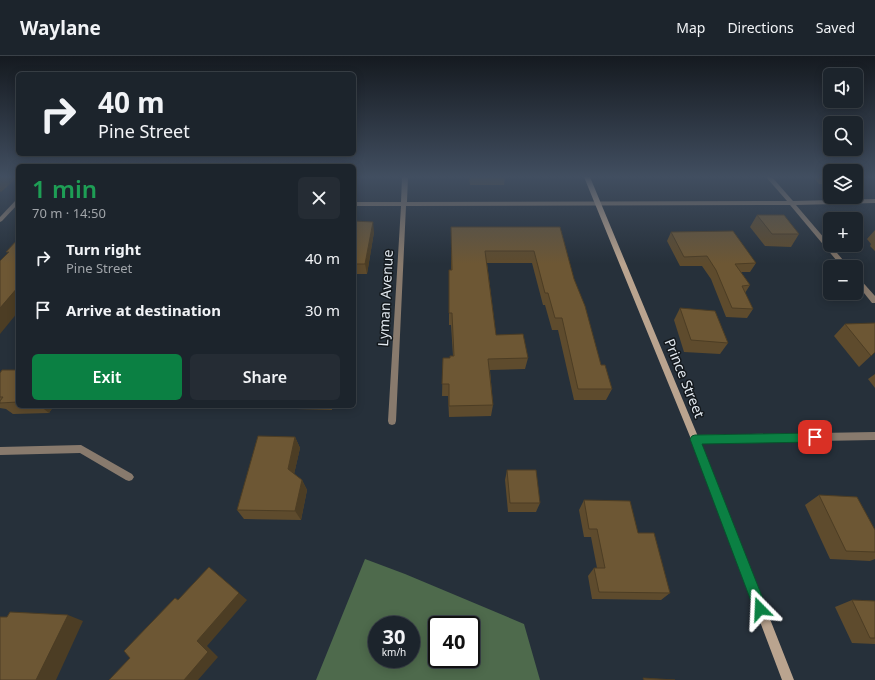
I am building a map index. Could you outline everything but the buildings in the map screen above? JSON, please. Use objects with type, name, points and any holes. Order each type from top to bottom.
[{"type":"street","name":"Lyman Avenue","points":[[392,421],[404,206]]},
{"type":"street","name":"Prince Street","points":[[599,206],[695,439],[788,680]]},
{"type":"street","points":[[795,206],[840,260]]},
{"type":"street","points":[[0,208],[16,208]]},
{"type":"street","points":[[0,220],[11,208]]},
{"type":"street","points":[[863,287],[875,301]]},
{"type":"street","points":[[695,439],[875,436]]},
{"type":"street","points":[[0,451],[81,449],[129,477]]},
{"type":"green space","points":[[365,559],[405,574],[524,624],[540,680],[316,680]]},
{"type":"route","points":[[760,609],[695,439],[815,437]]}]
